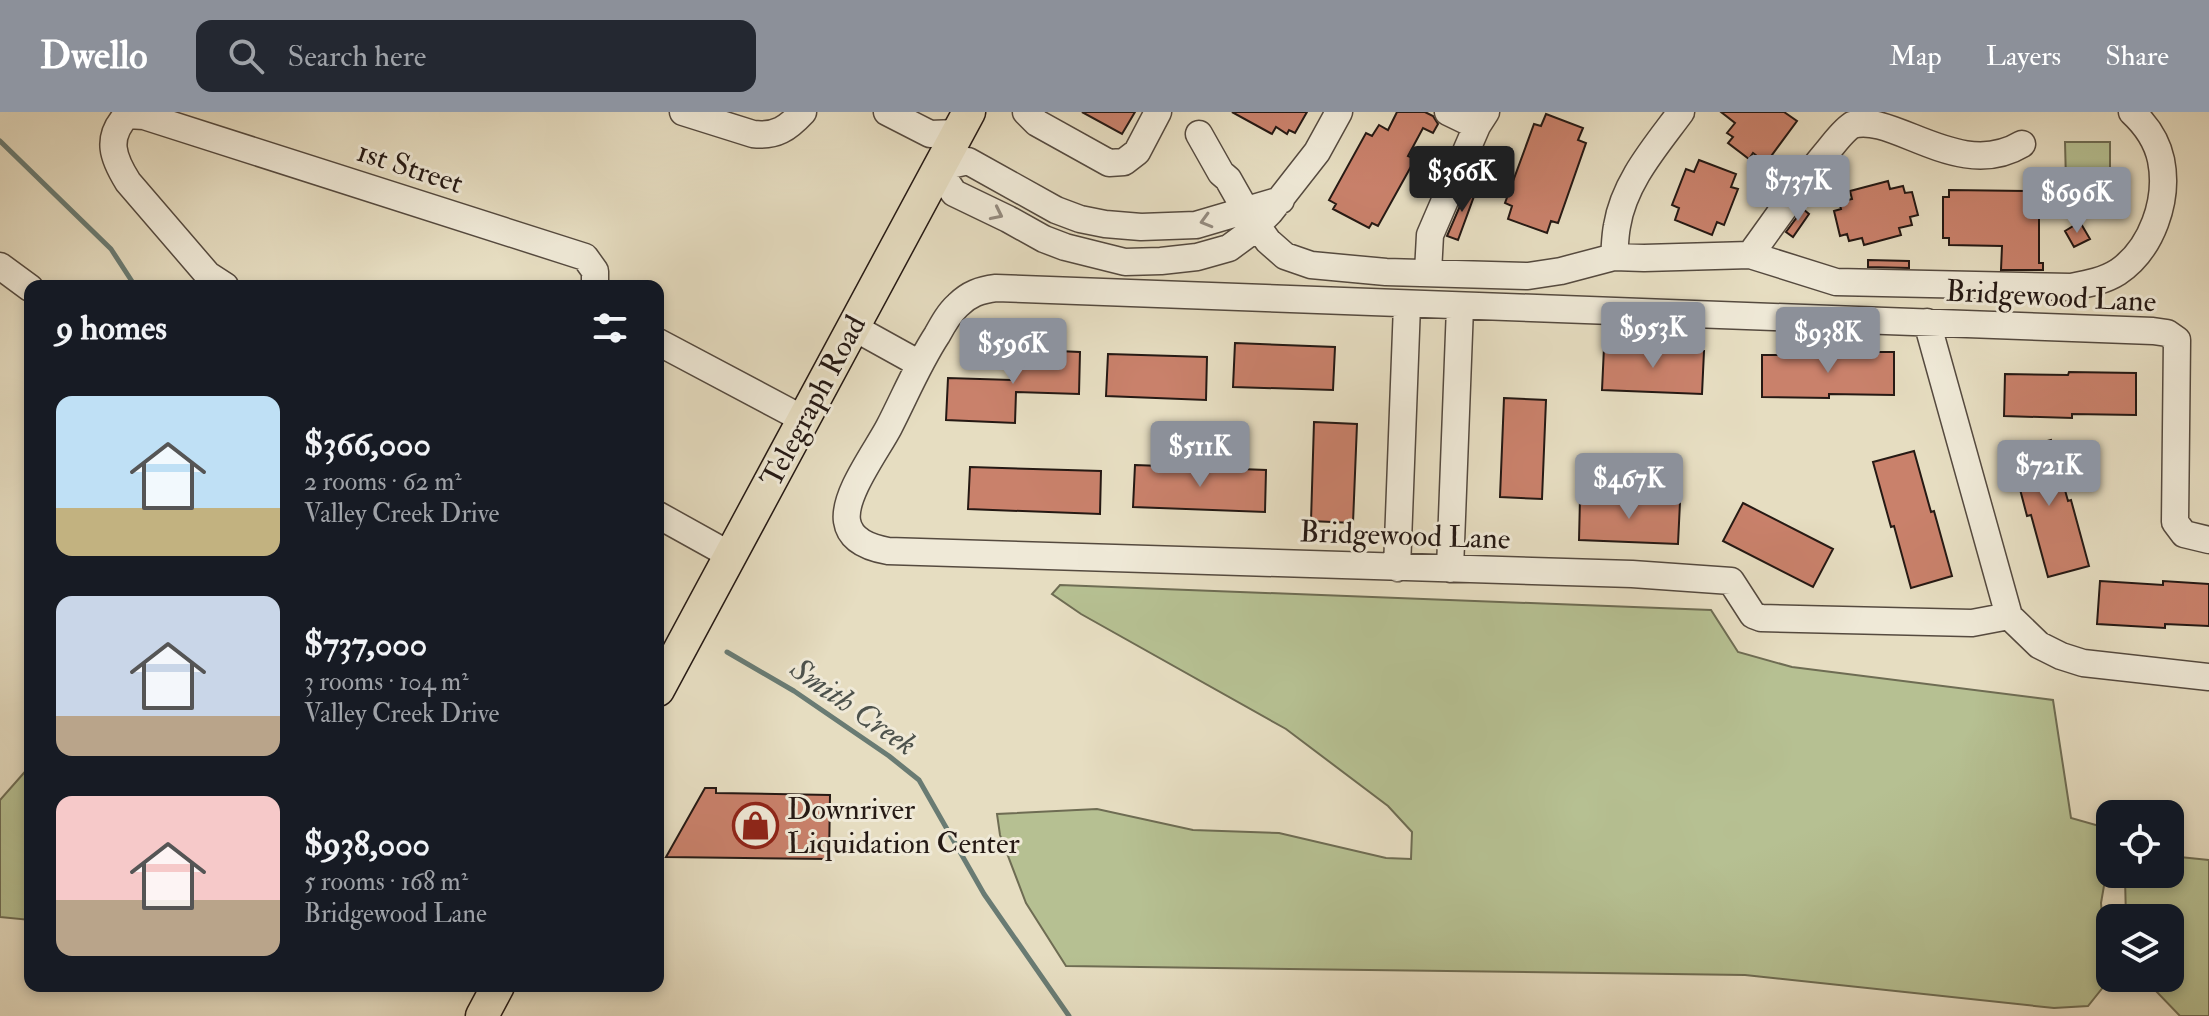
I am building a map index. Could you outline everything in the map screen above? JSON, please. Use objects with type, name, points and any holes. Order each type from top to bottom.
[{"type":"main road","name":"Telegraph Road","points":[[664,679],[937,168],[957,119]]},
{"type":"main road","points":[[482,1016],[495,992]]},
{"type":"street","points":[[683,112],[751,122],[763,136],[791,126],[803,112]]},
{"type":"street","points":[[887,112],[930,134],[957,119]]},
{"type":"street","points":[[1028,113],[1037,123],[1109,163],[1124,162],[1137,152],[1158,112]]},
{"type":"street","points":[[1251,217],[1229,248],[1197,257],[1125,262],[1044,239],[954,193],[937,168],[968,161],[1056,210],[1080,219],[1141,227],[1196,225],[1251,217],[1281,200],[1317,152],[1339,112]]},
{"type":"street","points":[[1428,272],[1430,235],[1482,119],[1448,112]]},
{"type":"street","points":[[1614,257],[1620,210],[1640,168],[1681,112]]},
{"type":"street","points":[[1199,134],[1221,173],[1268,241],[1285,256],[1311,265],[1356,270],[1528,276],[1614,257],[1750,255],[1836,282],[2071,287],[2116,274],[2139,254],[2152,231],[2160,199],[2162,169],[2157,148],[2146,126],[2132,112]]},
{"type":"street","name":"1st Street","points":[[216,280],[197,263],[119,168],[112,142],[117,125],[127,115],[144,116],[585,257],[595,271],[595,280]]},
{"type":"street","points":[[1750,255],[1815,165],[1852,125],[1895,118],[1916,136],[1961,152],[1980,155],[2011,151],[2022,144]]},
{"type":"street","points":[[1044,239],[1056,210]]},
{"type":"street","points":[[0,266],[24,284]]},
{"type":"street","name":"Bridgewood Lane","points":[[2009,616],[1972,623],[1761,618],[1753,615],[1731,581],[1632,574],[876,549],[858,540],[851,532],[847,509],[918,363],[951,312],[973,293],[996,288],[2167,333],[2177,340],[2175,522],[2184,534],[2209,540]]},
{"type":"street","points":[[1397,568],[1407,305]]},
{"type":"street","points":[[1450,569],[1460,307]]},
{"type":"street","points":[[1927,322],[2009,616],[2039,645],[2072,660],[2209,677]]},
{"type":"street","points":[[853,327],[918,363]]},
{"type":"street","points":[[664,345],[803,419]]},
{"type":"street","points":[[664,518],[730,555]]},
{"type":"green space","points":[[2065,142],[2110,142],[2110,181],[2066,182]]},
{"type":"green space","points":[[1060,585],[1711,610],[1738,652],[1792,667],[2053,700],[2071,818],[2096,825],[2096,888],[2104,888],[2101,904],[2096,904],[2096,992],[2099,992],[2088,1006],[2054,1008],[1745,975],[1066,966],[1026,903],[1000,835],[997,814],[1097,809],[1193,830],[1279,833],[1386,858],[1411,859],[1412,832],[1388,806],[1286,729],[1081,614],[1052,594]]},
{"type":"green space","points":[[24,773],[24,919],[0,917],[0,800]]},
{"type":"green space","points":[[2184,857],[2209,860],[2209,1016],[2180,1016],[2157,992],[2184,992],[2184,904],[2126,904],[2125,888],[2184,888]]},
{"type":"building","points":[[1082,112],[1135,112],[1122,134]]},
{"type":"building","points":[[1232,112],[1307,112],[1295,133],[1289,130],[1287,134],[1276,127],[1272,134]]},
{"type":"building","points":[[1397,112],[1425,112],[1433,116],[1438,124],[1433,133],[1423,128],[1408,156],[1415,159],[1408,172],[1378,226],[1372,223],[1369,228],[1333,209],[1336,204],[1329,200],[1366,133],[1372,136],[1379,125],[1388,130]]},
{"type":"building","points":[[1721,112],[1784,112],[1797,121],[1766,163],[1753,153],[1749,159],[1728,143],[1733,137],[1727,133],[1735,123]]},
{"type":"building","points":[[1546,114],[1583,128],[1578,140],[1586,143],[1558,223],[1551,221],[1547,233],[1508,219],[1512,206],[1505,203],[1534,124],[1541,126]]},
{"type":"building","points":[[1699,160],[1736,174],[1731,187],[1738,189],[1724,225],[1717,222],[1712,235],[1675,220],[1679,208],[1672,205],[1686,169],[1694,172]]},
{"type":"building","points":[[1888,181],[1890,189],[1903,186],[1905,193],[1912,192],[1918,215],[1910,217],[1912,225],[1899,228],[1901,235],[1864,245],[1862,238],[1849,241],[1847,234],[1840,236],[1834,211],[1841,209],[1839,202],[1852,199],[1850,191]]},
{"type":"building","points":[[1469,185],[1477,188],[1458,240],[1447,236]]},
{"type":"building","points":[[1949,190],[2026,191],[2026,198],[2039,198],[2039,263],[2043,263],[2043,270],[2001,270],[2002,246],[1949,245],[1949,238],[1943,238],[1943,197],[1949,197]]},
{"type":"building","points":[[1803,209],[1809,214],[1793,237],[1786,232]]},
{"type":"building","points":[[2080,222],[2090,239],[2074,247],[2065,231]]},
{"type":"building","points":[[1868,260],[1909,261],[1909,268],[1868,267]]},
{"type":"building","points":[[1235,343],[1335,347],[1333,390],[1233,387]]},
{"type":"building","points":[[1604,347],[1704,351],[1702,394],[1602,390]]},
{"type":"building","points":[[1013,349],[1080,352],[1079,394],[1016,392],[1015,423],[946,420],[948,378],[1012,380]]},
{"type":"building","points":[[1826,352],[1894,352],[1894,395],[1762,397],[1762,355],[1826,355]]},
{"type":"building","points":[[1108,354],[1207,357],[1206,400],[1106,396]]},
{"type":"building","points":[[2069,372],[2136,373],[2136,415],[2072,414],[2072,418],[2004,416],[2005,374],[2068,375]]},
{"type":"building","points":[[1504,398],[1546,400],[1542,499],[1500,497]]},
{"type":"building","points":[[1314,422],[1357,424],[1353,523],[1311,521]]},
{"type":"building","points":[[2051,440],[2089,566],[2048,577],[2031,515],[2027,516],[2010,451]]},
{"type":"building","points":[[1914,451],[1952,576],[1911,588],[1873,462]]},
{"type":"building","points":[[1135,465],[1266,470],[1265,512],[1133,507]]},
{"type":"building","points":[[970,467],[1101,471],[1100,514],[968,509]]},
{"type":"building","points":[[1580,498],[1680,502],[1678,544],[1579,540]]},
{"type":"building","points":[[1743,503],[1833,549],[1813,587],[1723,541]]},
{"type":"building","points":[[2100,581],[2209,584],[2209,626],[2165,624],[2165,628],[2097,624]]},
{"type":"building","name":"Downriver Liquidation Center","points":[[705,788],[716,788],[716,793],[830,795],[829,859],[666,857]]},
{"type":"waterway","name":"Smith Creek","points":[[0,141],[111,249],[131,280]]},
{"type":"waterway","name":"Smith Creek","points":[[727,652],[794,691],[919,780],[984,894],[1069,1016]]},
{"type":"place","name":"Downriver Liquidation Center","points":[[756,826]]}]
